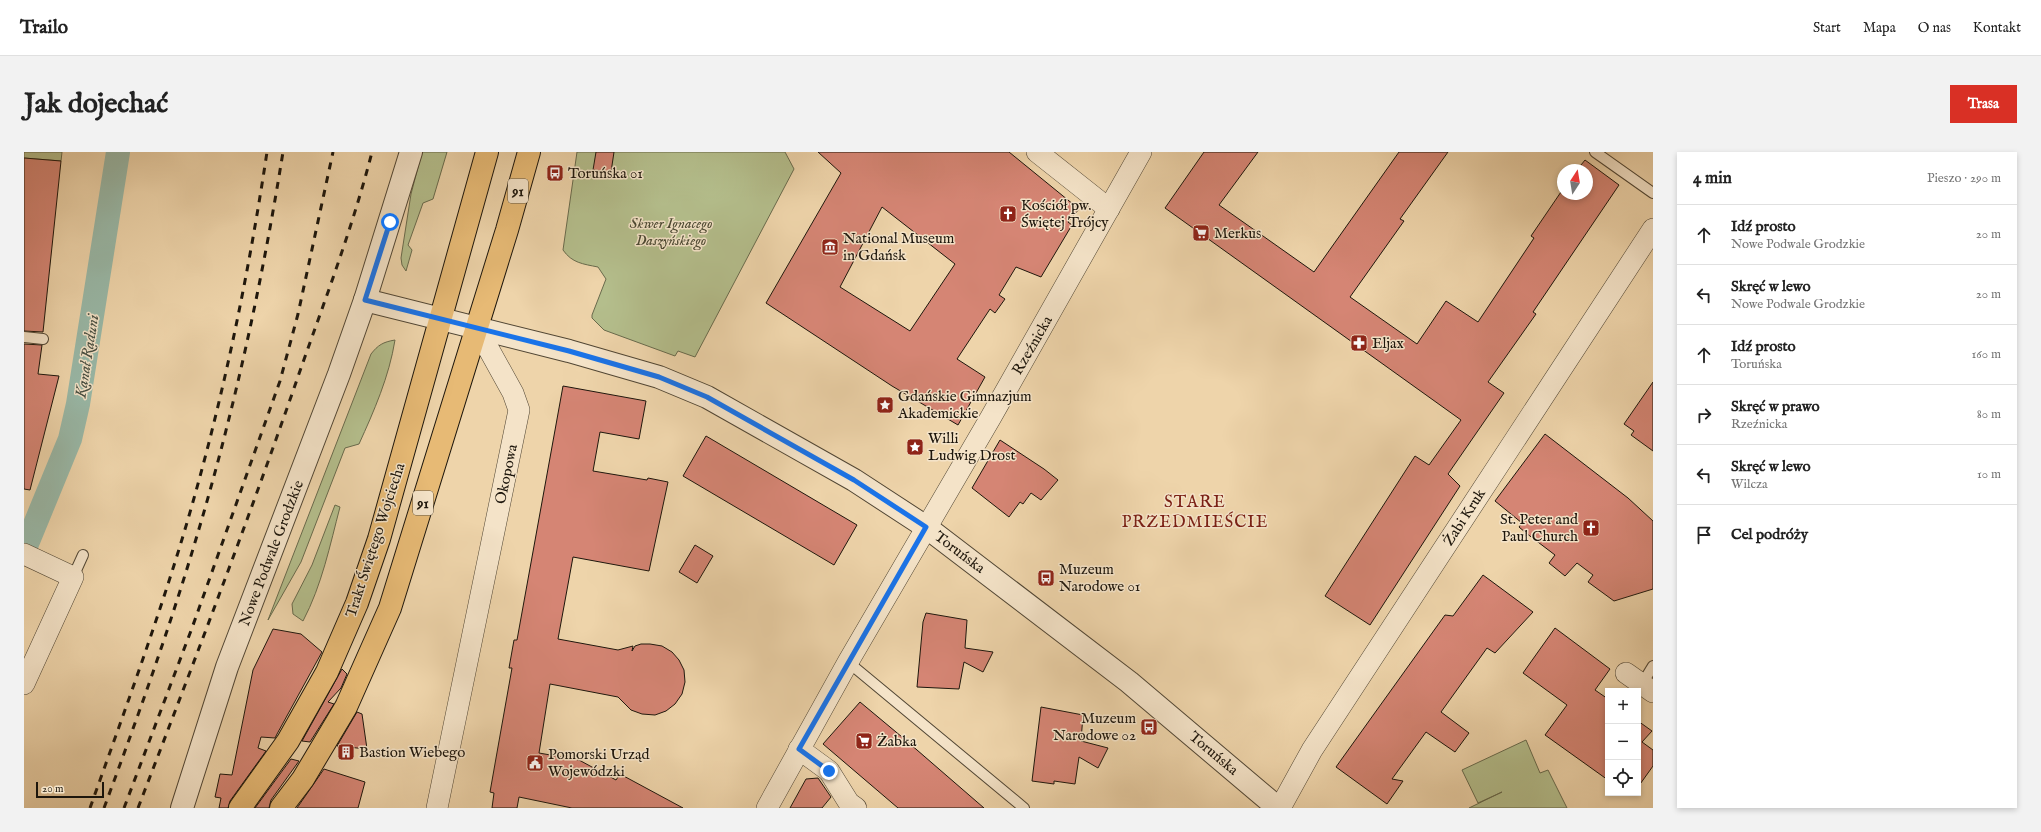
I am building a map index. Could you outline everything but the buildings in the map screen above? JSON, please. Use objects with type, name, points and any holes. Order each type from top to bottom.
[{"type":"main road","name":"91","points":[[439,319],[487,152]]},
{"type":"main road","name":"91","points":[[281,808],[303,779],[346,707],[362,675],[390,608],[477,328],[529,152]]},
{"type":"main road","name":"Trakt Świętego Wojciecha","points":[[240,808],[288,741],[337,651],[357,603],[379,539],[439,319]]},
{"type":"street","name":"Nowe Podwale Grodzkie","points":[[182,808],[227,667],[339,374],[365,300],[410,152]]},
{"type":"street","points":[[1037,152],[1109,209]]},
{"type":"street","name":"Rzeźnicka","points":[[767,808],[848,662],[1141,152]]},
{"type":"street","name":"Żabi Kruk","points":[[1279,808],[1312,750],[1653,229]]},
{"type":"street","points":[[365,300],[439,319]]},
{"type":"street","name":"Toruńska","points":[[439,319],[569,351],[659,377],[707,397],[854,480],[926,527],[1129,682],[1279,808]]},
{"type":"street","name":"Okopowa","points":[[436,808],[519,410],[513,393],[477,328]]},
{"type":"street","points":[[24,554],[73,577],[24,684]]},
{"type":"street","points":[[799,749],[829,771],[849,803],[856,808]]},
{"type":"lane","points":[[1594,152],[1653,193]]},
{"type":"lane","points":[[24,337],[43,339]]},
{"type":"lane","points":[[73,577],[83,555]]},
{"type":"lane","points":[[848,662],[1024,808]]},
{"type":"lane","points":[[1640,683],[1653,666]]},
{"type":"green space","points":[[24,152],[62,152],[61,161],[24,158]]},
{"type":"green space","points":[[422,152],[447,152],[433,199],[423,203],[408,245],[412,250],[406,271],[402,265],[401,258],[411,194]]},
{"type":"green space","name":"Skwer Ignacego Daszyńskiego","points":[[577,152],[785,152],[794,169],[695,357],[678,351],[675,356],[604,330],[592,318],[606,279],[598,267],[583,264],[574,260],[570,258],[563,250]]},
{"type":"green space","points":[[395,340],[385,380],[359,444],[345,448],[301,562],[268,620],[371,354],[381,344]]},
{"type":"green space","points":[[335,505],[340,507],[329,550],[310,607],[303,621],[293,614],[292,604],[312,565]]},
{"type":"green space","points":[[1526,740],[1540,773],[1548,770],[1567,808],[1469,808],[1502,792],[1478,803],[1462,770]]},
{"type":"waterway","name":"Kanał Raduni","points":[[24,551],[70,439],[78,404],[118,152]]},
{"type":"railway","points":[[90,808],[159,612],[194,498],[231,351],[267,152]]},
{"type":"railway","points":[[104,808],[164,641],[210,491],[246,347],[266,250],[283,152]]},
{"type":"railway","points":[[124,808],[192,628],[280,381],[298,314],[333,152]]},
{"type":"railway","points":[[138,808],[282,423],[348,234],[372,152]]},
{"type":"place","name":"Toruńska 01","points":[[555,173]]},
{"type":"place","name":"Kościół pw. Świętej Trójcy","points":[[1008,214]]},
{"type":"place","name":"Merkus","points":[[1201,233]]},
{"type":"place","name":"National Museum in Gdańsk","points":[[830,247]]},
{"type":"place","name":"Eljax","points":[[1359,343]]},
{"type":"place","name":"Gdańskie Gimnazjum Akademickie","points":[[885,405]]},
{"type":"place","name":"Willi Ludwig Drost","points":[[915,447]]},
{"type":"place","name":"St. Peter and Paul Church","points":[[1591,528]]},
{"type":"place","name":"Muzeum Narodowe 01","points":[[1046,578]]},
{"type":"place","name":"Muzeum Narodowe 02","points":[[1149,727]]},
{"type":"place","name":"Żabka","points":[[864,741]]},
{"type":"place","name":"Bastion Wiebego","points":[[346,752]]},
{"type":"place","name":"Pomorski Urząd Wojewódzki","points":[[535,763]]},
{"type":"district","name":"STARE PRZEDMIEŚCIE","points":[[1195,511]]},
{"type":"route","points":[[390,222],[365,300],[569,351],[659,377],[707,397],[854,480],[926,527],[799,749],[829,771]]}]
